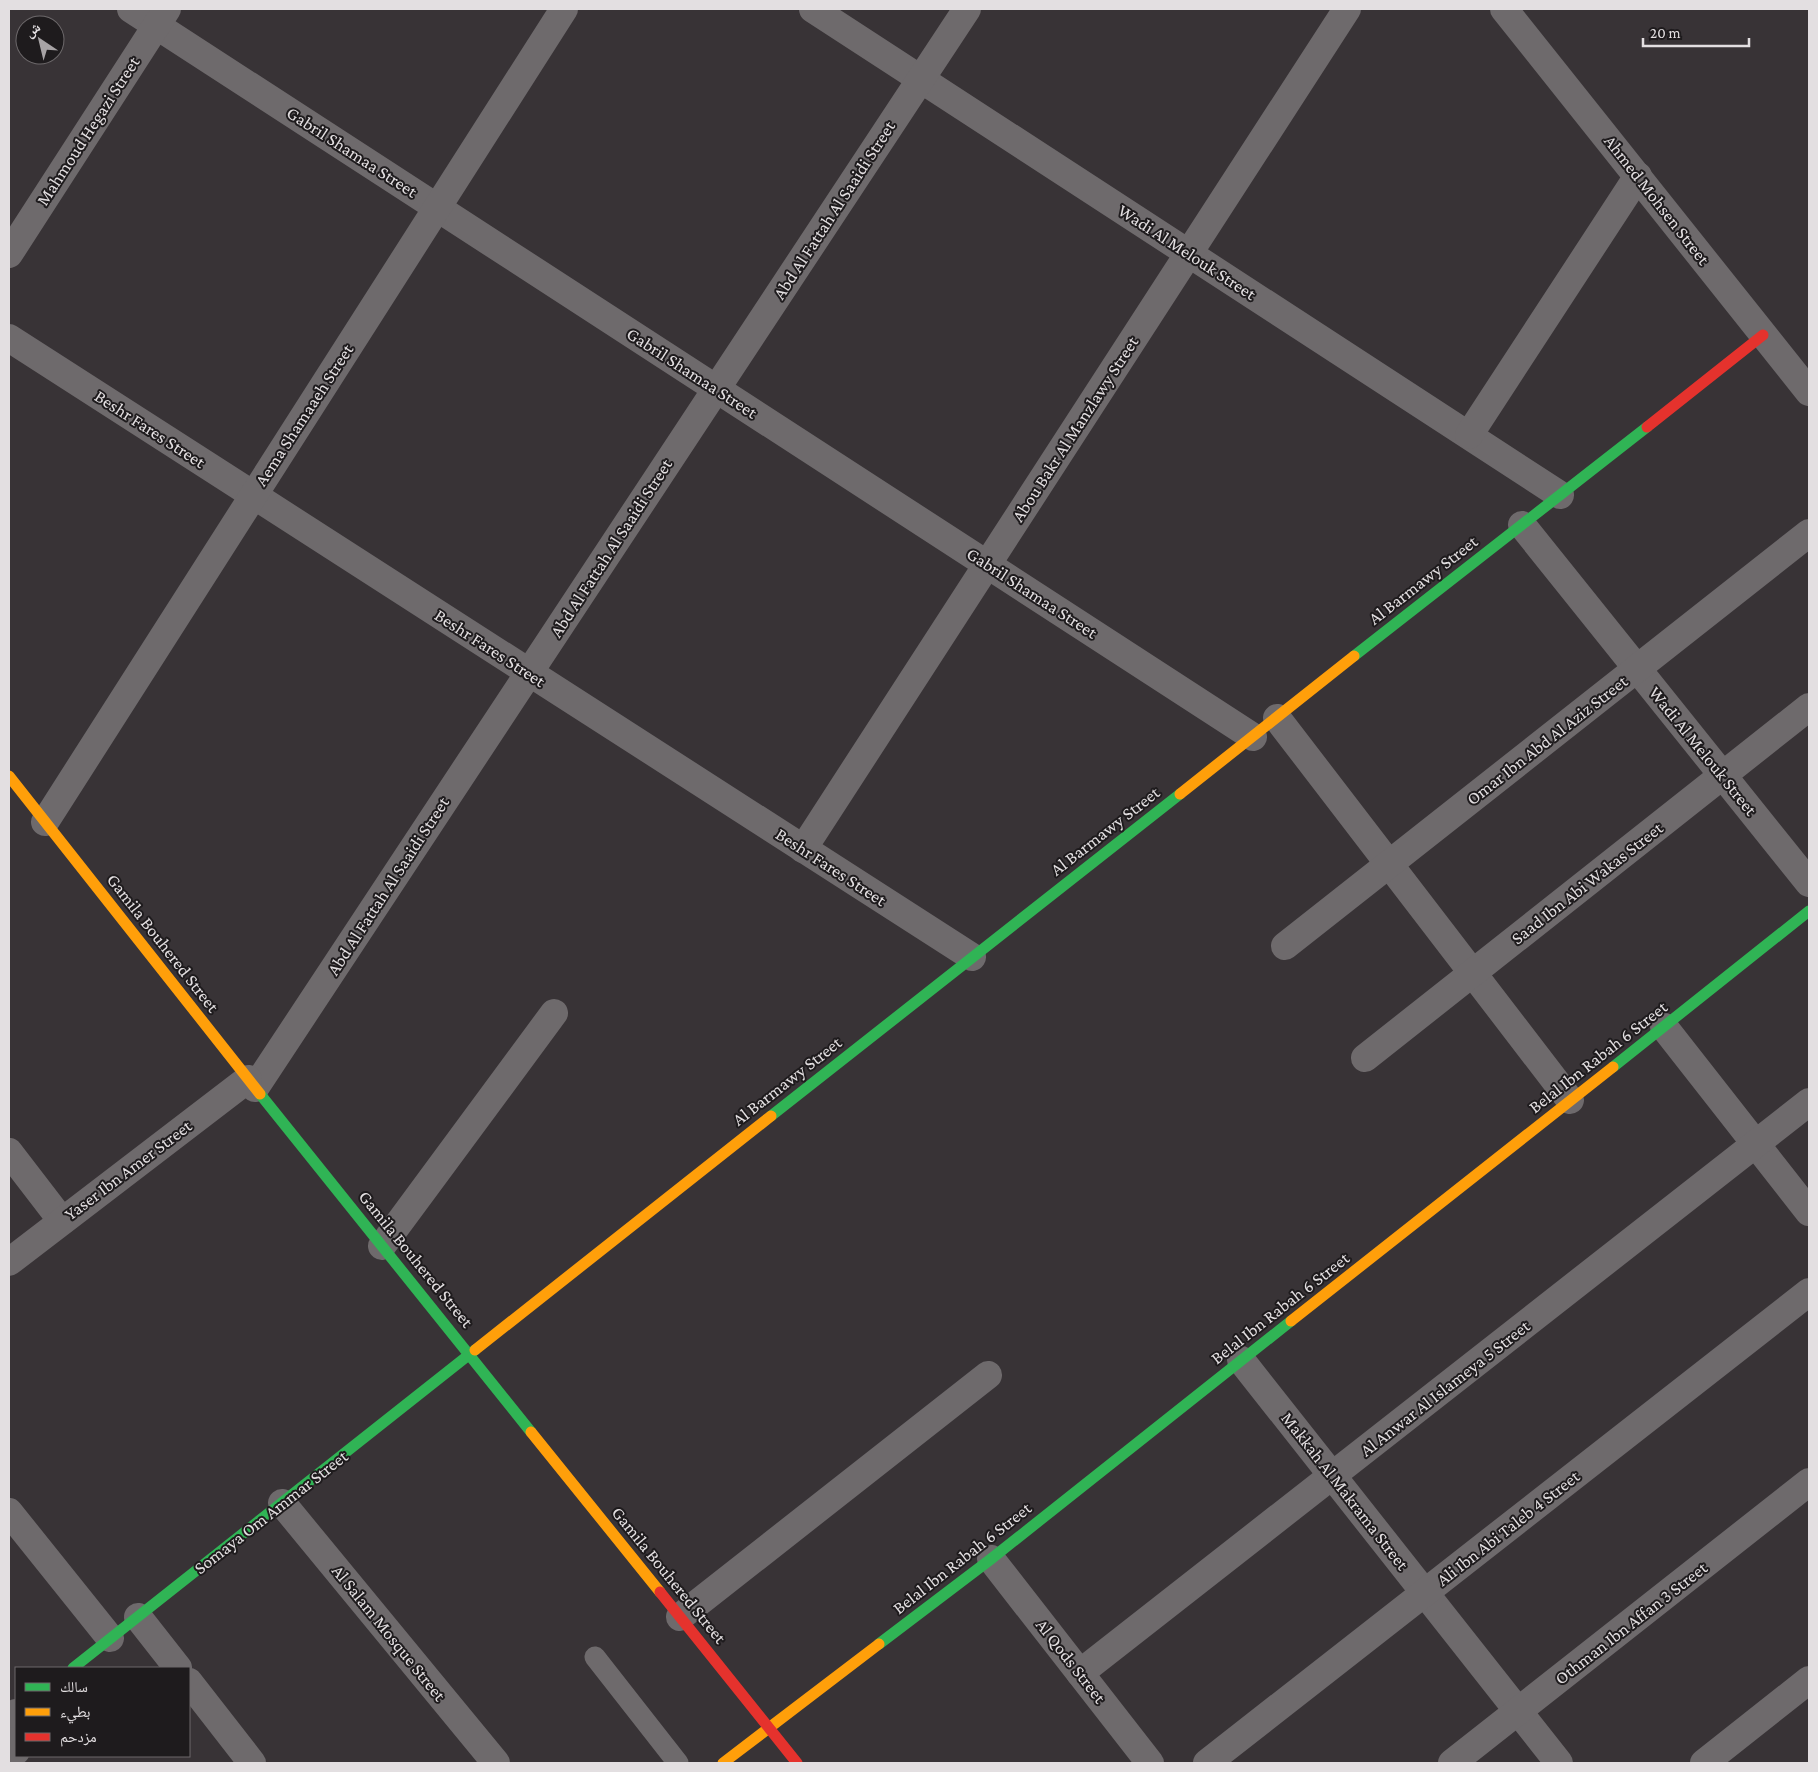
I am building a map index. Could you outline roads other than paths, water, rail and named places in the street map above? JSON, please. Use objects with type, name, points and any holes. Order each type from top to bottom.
[{"type":"street","name":"Gabril Shamaa Street","points":[[131,9],[161,17],[437,207],[1253,737]]},
{"type":"street","name":"Aema Shamaaeh Street","points":[[45,822],[564,9]]},
{"type":"street","name":"Wadi Al Melouk Street","points":[[813,9],[1560,495]]},
{"type":"street","name":"Abd Al Fattah Al Saaidi Street","points":[[252,1083],[529,673],[967,9]]},
{"type":"street","name":"Abou Bakr Al Manzlawy Street","points":[[803,849],[1348,9]]},
{"type":"street","name":"Ahmed Mohsen Street","points":[[1504,9],[1809,392]]},
{"type":"street","name":"Mahmoud Hegazi Street","points":[[9,254],[161,17]]},
{"type":"street","points":[[1469,435],[1638,176]]},
{"type":"street","name":"Al Barmawy Street","points":[[470,1355],[972,957],[1763,336]]},
{"type":"street","name":"Beshr Fares Street","points":[[9,338],[972,957]]},
{"type":"street","name":"Wadi Al Melouk Street","points":[[1522,525],[1809,883]]},
{"type":"street","name":"Omar Ibn Abd Al Aziz Street","points":[[1285,946],[1809,533]]},
{"type":"street","name":"Saad Ibn Abi Wakas Street","points":[[1365,1058],[1809,708]]},
{"type":"street","points":[[1277,718],[1570,1100]]},
{"type":"street","name":"Gamila Bouhered Street","points":[[9,776],[382,1246],[797,1763]]},
{"type":"street","name":"Belal Ibn Rabah 6 Street","points":[[723,1763],[991,1559],[1664,1027],[1809,910]]},
{"type":"street","points":[[382,1246],[554,1013]]},
{"type":"street","points":[[1664,1027],[1809,1212]]},
{"type":"street","name":"Yaser Ibn Amer Street","points":[[9,1262],[62,1221],[252,1083]]},
{"type":"street","name":"Al Anwar Al Islameya 5 Street","points":[[1080,1673],[1809,1102]]},
{"type":"street","points":[[9,1152],[62,1221]]},
{"type":"street","name":"Ali Ibn Abi Taleb 4 Street","points":[[1207,1763],[1809,1292]]},
{"type":"street","name":"Somaya Om Ammar Street","points":[[74,1667],[470,1355]]},
{"type":"street","name":"Makkah Al Makrama Street","points":[[1242,1360],[1559,1763]]},
{"type":"street","points":[[680,1616],[988,1375]]},
{"type":"street","name":"Othman Ibn Affan 3 Street","points":[[1452,1763],[1809,1482]]},
{"type":"street","name":"Al Salam Mosque Street","points":[[282,1503],[496,1763]]},
{"type":"street","points":[[9,1512],[110,1638]]},
{"type":"street","name":"Al Qods Street","points":[[991,1559],[1150,1763]]},
{"type":"street","points":[[138,1617],[177,1667]]},
{"type":"street","points":[[1704,1763],[1809,1680]]},
{"type":"street","points":[[190,1683],[252,1763]]},
{"type":"lane","points":[[595,1658],[678,1763]]}]
